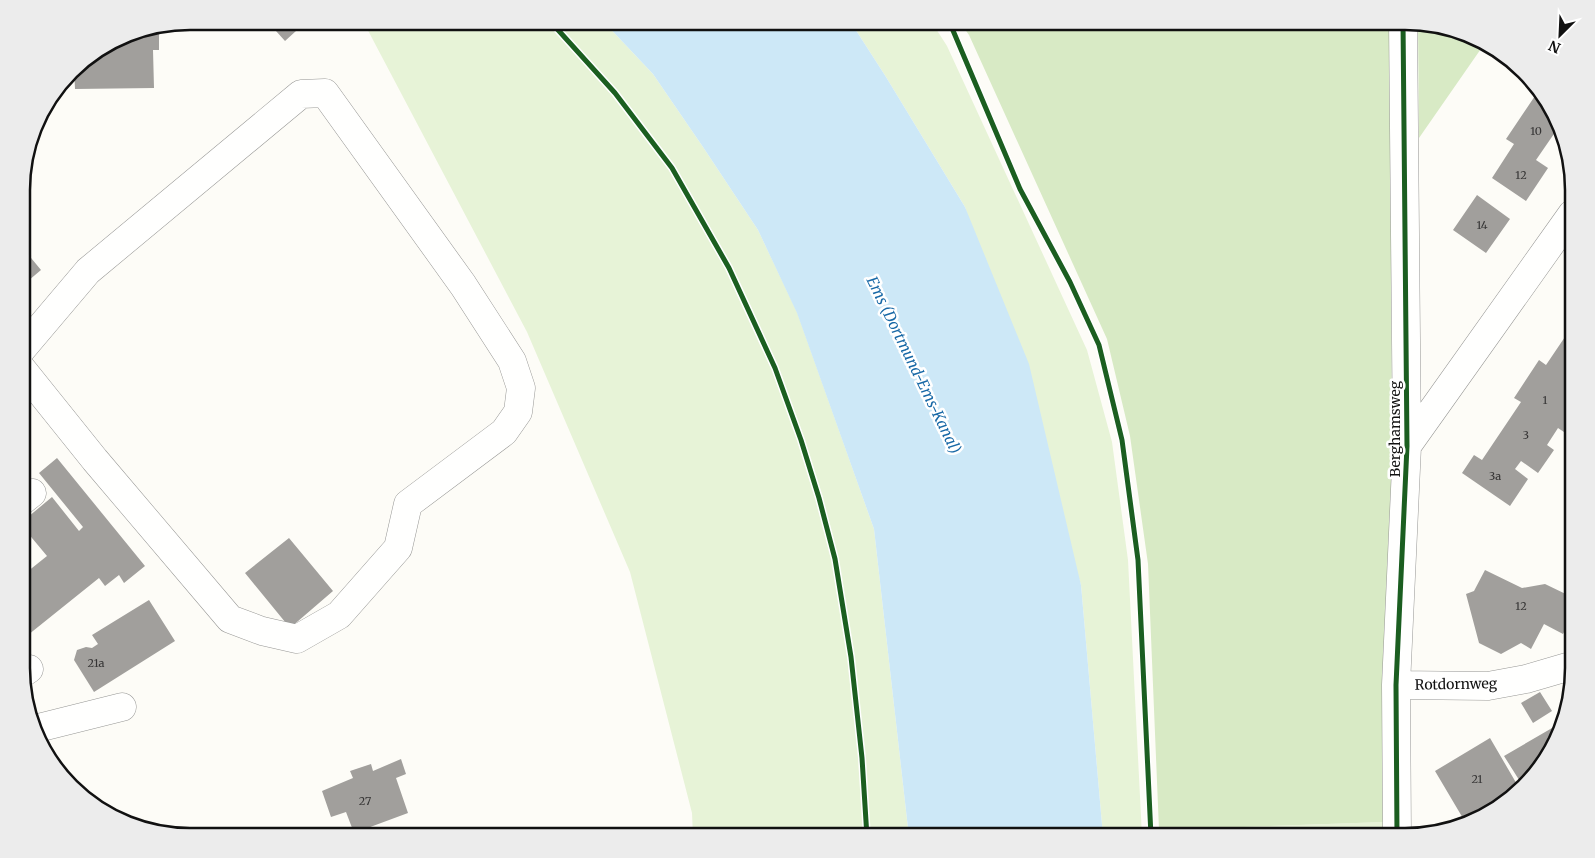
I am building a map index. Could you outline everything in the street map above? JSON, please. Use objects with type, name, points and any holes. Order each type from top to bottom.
[{"type":"street","name":"Berghamsweg","points":[[1397,828],[1396,685],[1407,446],[1403,30]]},
{"type":"street","points":[[30,340],[88,271],[301,94],[326,93],[463,285],[512,361],[521,388],[518,412],[504,432],[408,504],[398,548],[338,615],[297,639],[262,632],[230,619],[30,379]]},
{"type":"street","name":"Berghamsweg","points":[[1407,446],[1565,224]]},
{"type":"street","name":"Rotdornweg","points":[[1396,685],[1488,686],[1526,680],[1565,668]]},
{"type":"street","points":[[41,727],[122,707]]},
{"type":"green space","points":[[368,30],[611,30],[653,74],[703,147],[758,230],[797,312],[874,529],[908,828],[693,828],[692,813],[630,572],[527,332]]},
{"type":"green space","points":[[856,30],[937,30],[947,46],[1087,350],[1112,442],[1128,560],[1142,828],[1102,828],[1081,585],[965,207]]},
{"type":"green space","points":[[965,30],[1390,30],[1392,442],[1385,822],[1216,828],[1159,828],[1148,564],[1130,436],[1107,339]]},
{"type":"green space","points":[[1418,31],[1447,35],[1481,49],[1419,138]]},
{"type":"green space","points":[[1385,822],[1385,828],[1216,828]]},
{"type":"water","name":"Ems (Dortmund-Ems-Kanal)","points":[[611,30],[856,30],[965,207],[1029,364],[1081,585],[1102,828],[908,828],[874,529],[797,313],[758,230],[653,74]]},
{"type":"building","points":[[275,30],[297,30],[285,41]]},
{"type":"building","points":[[159,33],[159,50],[153,50],[154,88],[75,89],[75,80],[92,63],[110,51],[129,42]]},
{"type":"building","points":[[1535,97],[1549,119],[1555,133],[1536,160],[1548,168],[1526,201],[1492,178],[1514,144],[1506,139]]},
{"type":"building","points":[[1477,195],[1510,219],[1486,253],[1453,230]]},
{"type":"building","points":[[30,257],[41,270],[30,279]]},
{"type":"building","points":[[1565,337],[1565,433],[1558,428],[1547,445],[1554,450],[1538,473],[1521,461],[1515,469],[1528,479],[1510,506],[1462,473],[1474,455],[1482,460],[1521,402],[1514,398],[1539,360],[1546,365]]},
{"type":"building","points":[[57,458],[145,566],[124,583],[119,575],[105,586],[99,578],[30,633],[30,570],[47,556],[30,536],[30,515],[52,497],[79,531],[83,527],[39,473]]},
{"type":"building","points":[[289,538],[333,591],[290,628],[245,573]]},
{"type":"building","points":[[1485,570],[1522,588],[1545,584],[1565,594],[1565,630],[1563,634],[1544,624],[1531,649],[1521,643],[1501,654],[1479,643],[1466,594],[1474,591]]},
{"type":"building","points":[[149,600],[175,641],[94,692],[74,660],[77,650],[86,647],[92,648],[98,644],[92,635]]},
{"type":"building","points":[[1540,692],[1552,711],[1533,723],[1521,703]]},
{"type":"building","points":[[1554,727],[1538,757],[1519,780],[1504,756]]},
{"type":"building","points":[[1490,738],[1516,783],[1494,801],[1463,818],[1435,771]]},
{"type":"building","points":[[401,759],[406,774],[396,778],[408,813],[368,828],[352,828],[346,812],[331,817],[322,791],[353,778],[350,771],[371,764],[373,771]]},
{"type":"cycle path","points":[[558,30],[615,93],[672,168],[729,268],[775,368],[801,440],[835,559],[851,657],[862,758],[866,828]]},
{"type":"cycle path","points":[[953,30],[1020,189],[1070,282],[1099,345],[1122,440],[1138,560],[1151,828]]},
{"type":"cycle path","points":[[1397,828],[1396,685],[1407,446],[1403,30]]}]
